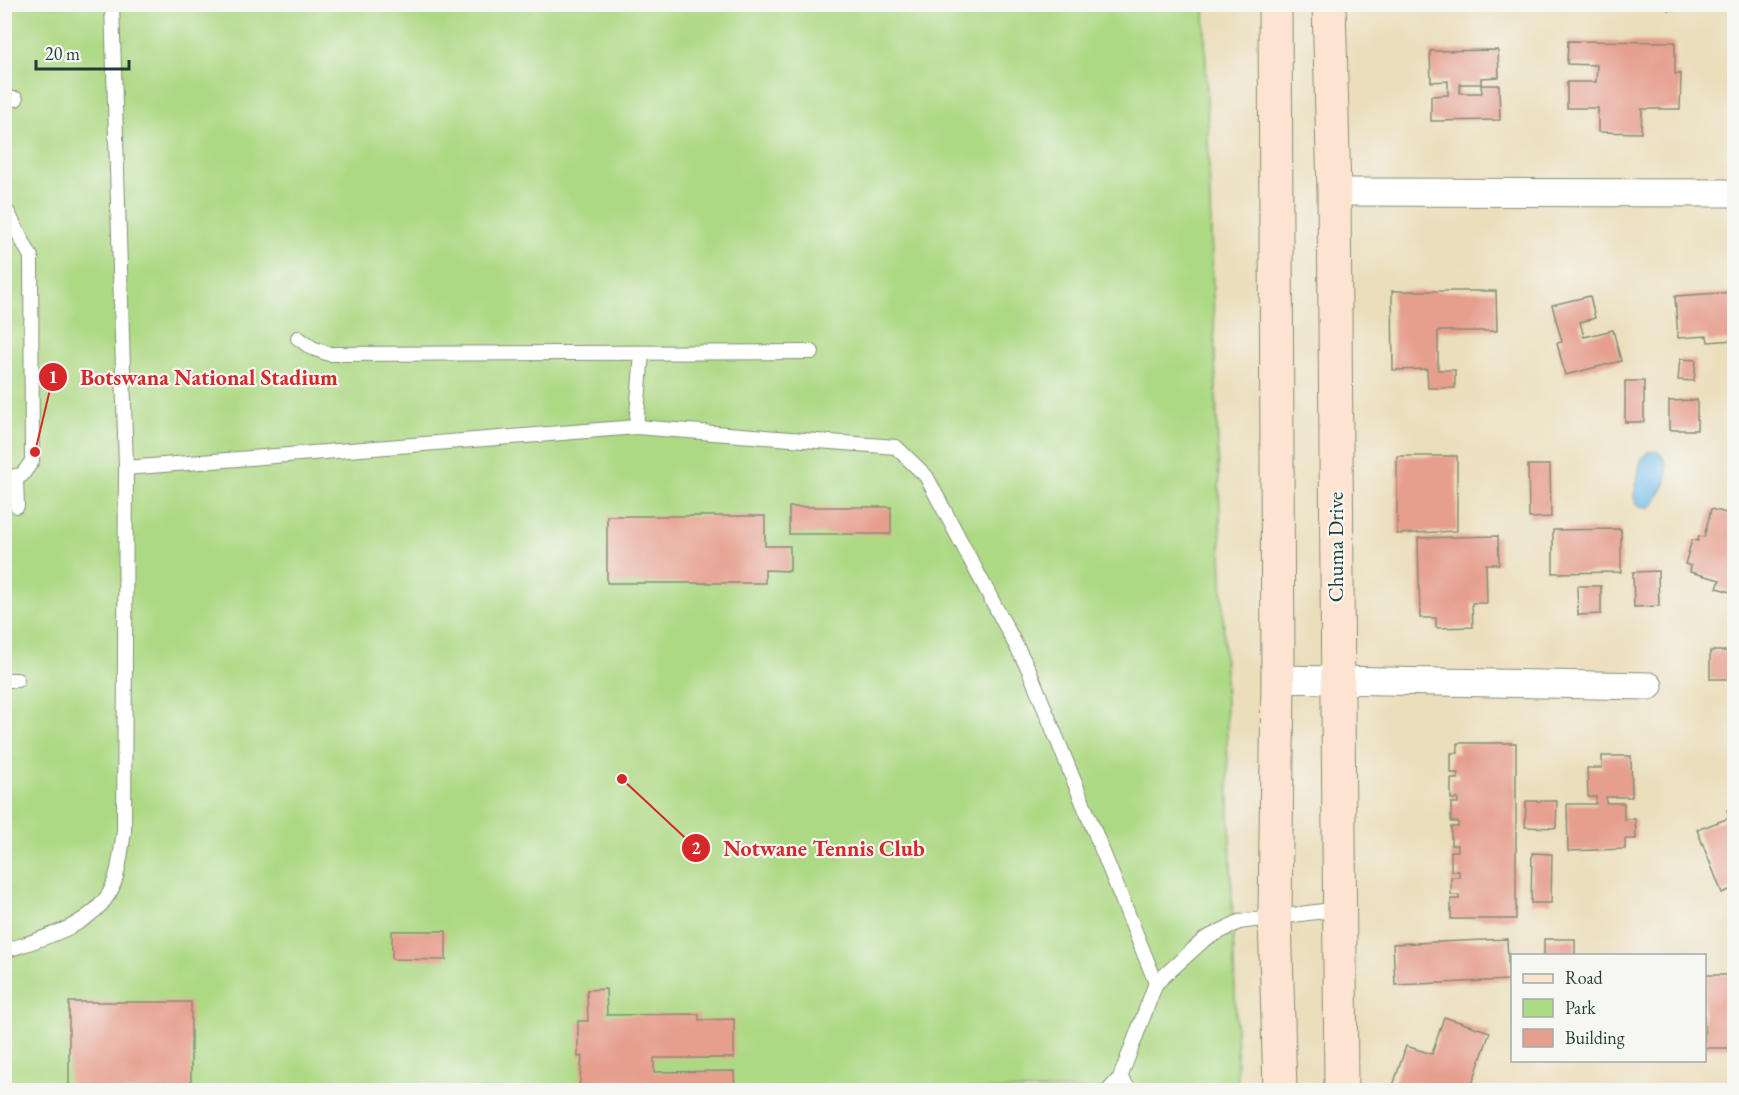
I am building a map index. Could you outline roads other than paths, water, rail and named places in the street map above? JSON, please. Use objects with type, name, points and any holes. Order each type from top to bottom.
[{"type":"main road","points":[[1275,4],[1278,679],[1275,917],[1280,1090]]},
{"type":"main road","name":"Chuma Drive","points":[[1329,4],[1334,192],[1336,680],[1341,1090]]},
{"type":"street","points":[[1334,192],[1734,193]]},
{"type":"street","points":[[1278,679],[1649,686]]},
{"type":"lane","points":[[4,951],[76,923],[100,909],[114,883],[124,832],[126,468],[112,4]]},
{"type":"lane","points":[[9,212],[32,257],[32,461],[27,471],[10,478],[17,506]]},
{"type":"lane","points":[[298,338],[312,348],[329,354],[812,352]]},
{"type":"lane","points":[[636,427],[642,353]]},
{"type":"lane","points":[[126,468],[636,427],[896,447],[926,476],[1029,670],[1156,983]]},
{"type":"lane","points":[[1109,1090],[1119,1084],[1156,983],[1205,939],[1239,922],[1339,909]]},
{"type":"lane","points":[[1119,1084],[1130,1090]]},
{"type":"water","points":[[1649,452],[1658,452],[1662,456],[1667,473],[1665,484],[1655,502],[1648,507],[1638,505],[1634,497],[1641,461]]},
{"type":"place","name":"Botswana National Stadium","points":[[35,452]]},
{"type":"place","name":"Notwane Tennis Club","points":[[622,779]]}]
